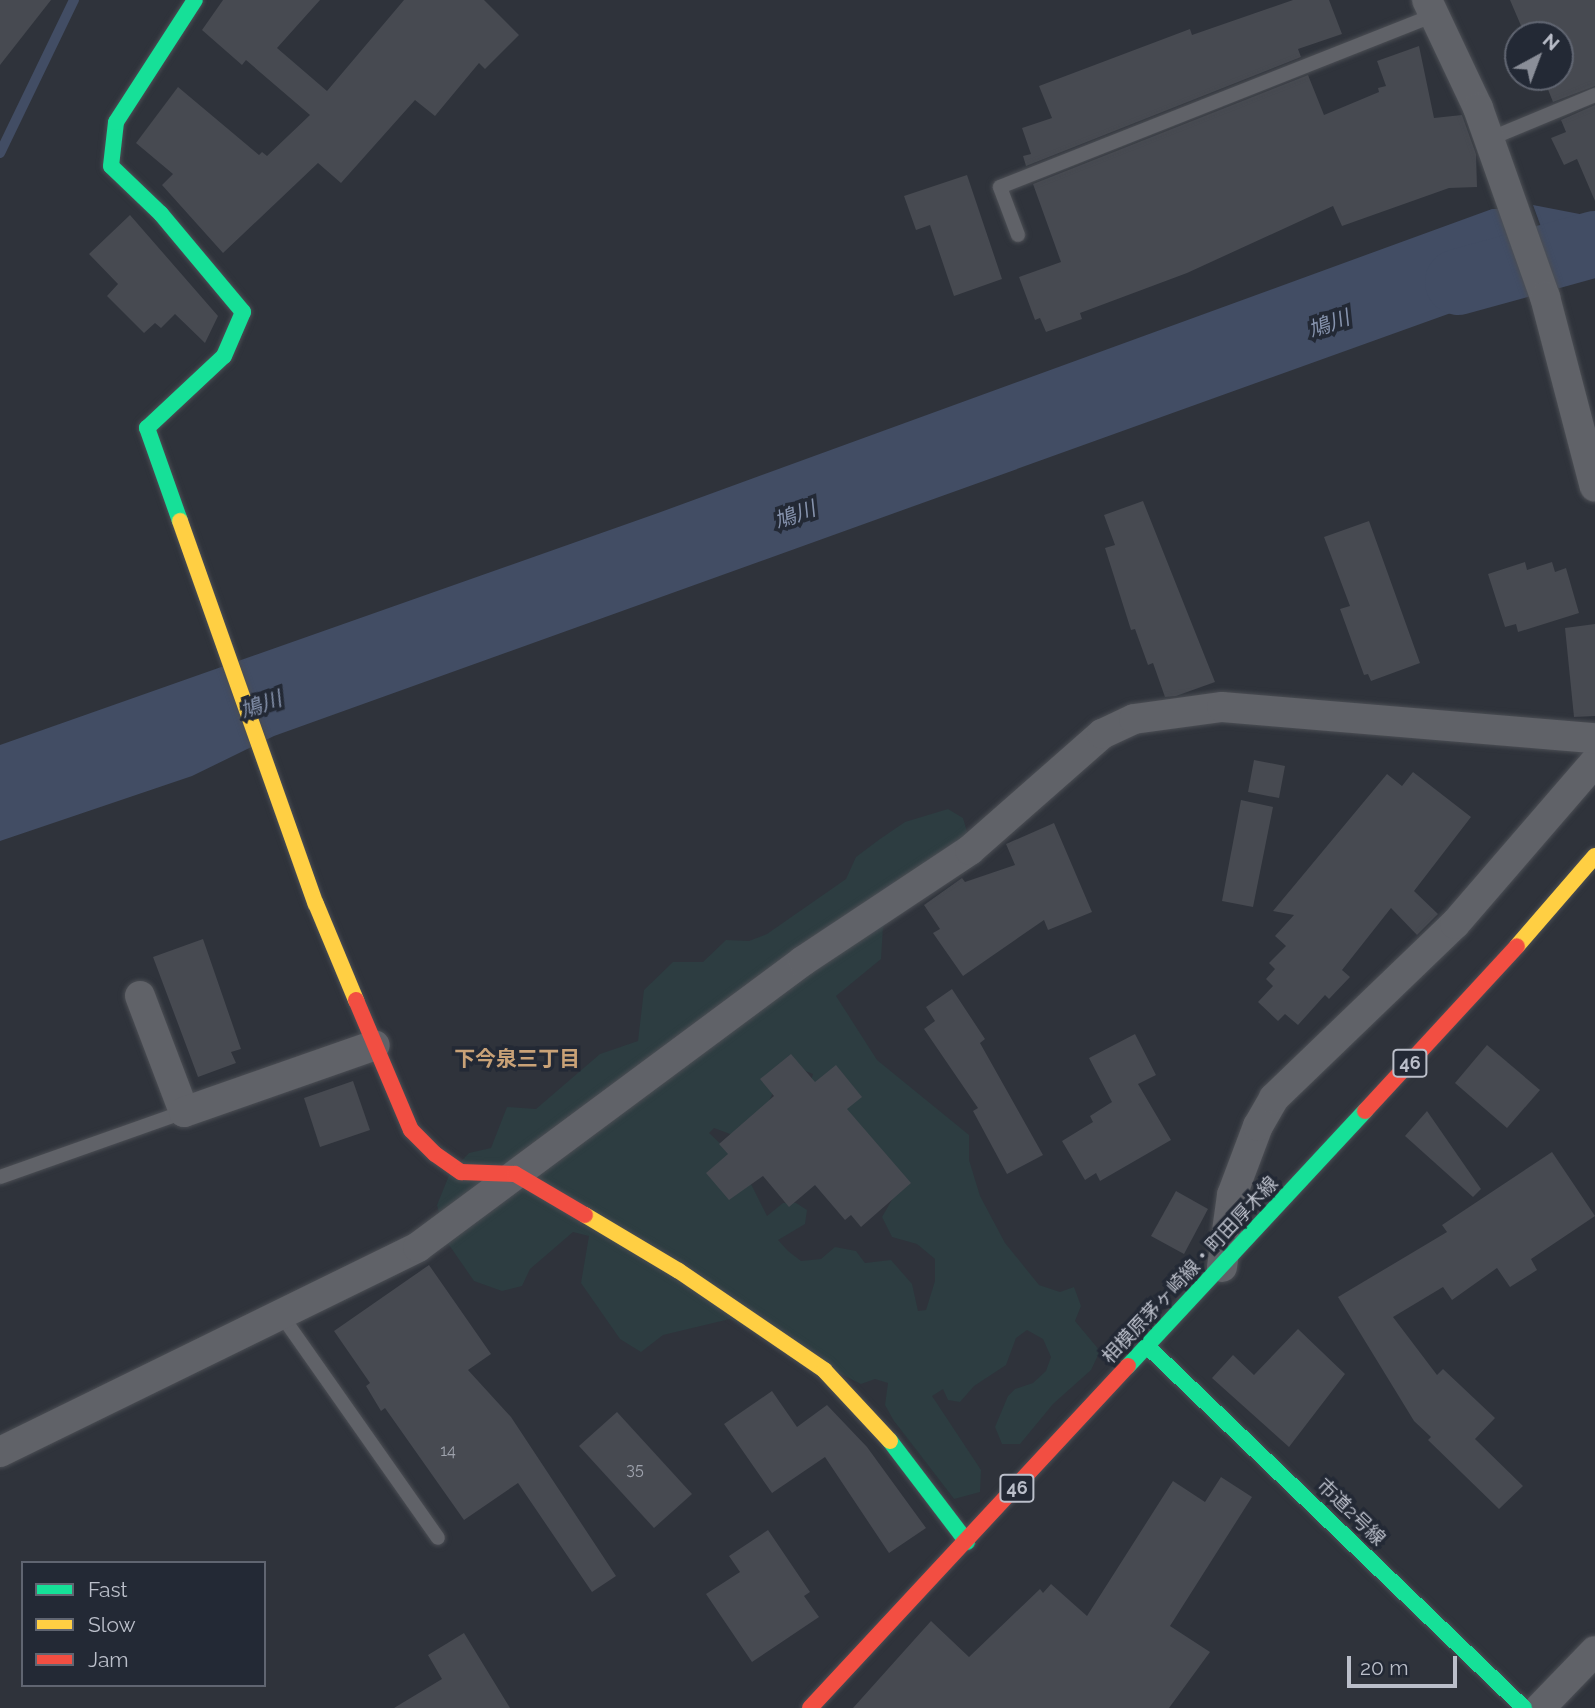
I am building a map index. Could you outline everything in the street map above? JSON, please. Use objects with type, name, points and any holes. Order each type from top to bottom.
[{"type":"street","points":[[195,0],[116,122],[111,166],[161,214],[243,312],[224,356],[147,428],[316,904],[411,1130],[435,1154],[461,1172],[515,1174],[679,1271],[824,1370],[884,1433],[968,1542]]},
{"type":"street","points":[[1431,8],[1489,139],[1545,297],[1595,486]]},
{"type":"street","points":[[0,1452],[418,1247],[803,961],[970,850],[1102,734],[1134,719],[1222,707],[1595,738]]},
{"type":"street","points":[[1222,1267],[1232,1195],[1258,1126],[1274,1098],[1455,924],[1595,762]]},
{"type":"street","name":"相模原茅ヶ崎線・町田厚木線","points":[[810,1708],[968,1542],[1500,966],[1595,856]]},
{"type":"street","points":[[140,996],[184,1112],[375,1045]]},
{"type":"street","name":"市道2号線","points":[[1148,1347],[1524,1708]]},
{"type":"street","points":[[1540,1708],[1595,1651]]},
{"type":"lane","points":[[1018,235],[1000,187],[1431,8]]},
{"type":"lane","points":[[1489,139],[1595,95]]},
{"type":"lane","points":[[0,1177],[184,1112]]},
{"type":"lane","points":[[282,1316],[438,1538]]},
{"type":"shaded area","points":[[948,809],[963,818],[968,835],[883,927],[881,959],[836,996],[877,1060],[969,1135],[969,1160],[980,1196],[1005,1243],[1039,1285],[1060,1292],[1074,1287],[1081,1306],[1075,1321],[1100,1351],[1091,1370],[1053,1404],[1020,1444],[1002,1444],[995,1427],[1008,1396],[1015,1389],[1033,1383],[1046,1371],[1051,1357],[1043,1339],[1027,1330],[1016,1338],[1006,1365],[974,1386],[960,1402],[948,1400],[943,1389],[932,1396],[981,1470],[980,1492],[954,1499],[894,1421],[885,1405],[888,1383],[875,1379],[861,1384],[730,1319],[663,1335],[641,1352],[620,1339],[581,1283],[589,1236],[573,1232],[530,1269],[522,1286],[502,1291],[474,1281],[447,1242],[437,1205],[450,1173],[469,1153],[491,1148],[507,1107],[536,1109],[600,1054],[638,1041],[644,990],[673,962],[703,962],[726,940],[749,941],[767,934],[846,879],[856,857],[905,822]],"holes":[[[803,1070],[813,1074],[809,1088],[897,1191],[882,1217],[892,1237],[917,1244],[935,1259],[935,1281],[926,1310],[918,1311],[912,1284],[891,1260],[865,1263],[856,1251],[835,1247],[821,1259],[801,1261],[788,1251],[778,1240],[805,1224],[807,1210],[796,1203],[783,1203],[767,1216],[751,1184],[753,1174],[709,1133],[714,1128],[749,1141],[777,1085]]]},
{"type":"water","points":[[1533,205],[1595,217],[1595,260],[1557,271]]},
{"type":"water","points":[[1492,209],[1500,209],[1529,285],[274,736],[192,776],[0,841],[0,745],[658,513]]},
{"type":"building","points":[[0,0],[51,0],[0,65]]},
{"type":"building","points":[[223,0],[320,0],[277,48],[327,91],[404,0],[484,0],[519,35],[485,69],[479,63],[435,116],[415,100],[341,183],[318,163],[223,253],[162,185],[173,174],[136,143],[178,87],[259,155],[262,152],[267,156],[310,115],[246,60],[242,65],[202,30]]},
{"type":"building","points":[[1293,0],[1329,0],[1342,34],[1298,49],[1301,57],[1026,166],[1023,156],[1031,154],[1022,128],[1052,118],[1039,86],[1190,29],[1192,35]]},
{"type":"building","points":[[1510,0],[1595,0],[1595,86],[1553,102],[1549,91],[1574,91],[1574,21],[1519,21]]},
{"type":"building","points":[[1419,46],[1434,118],[1462,115],[1476,154],[1477,187],[1449,188],[1342,226],[1333,206],[1187,273],[1080,313],[1082,319],[1046,332],[1040,318],[1035,320],[1019,277],[1061,262],[1033,184],[1308,75],[1324,115],[1379,92],[1378,88],[1386,86],[1377,61]]},
{"type":"building","points":[[1595,105],[1595,201],[1577,159],[1564,165],[1551,138],[1566,132],[1561,120]]},
{"type":"building","points":[[967,175],[1002,279],[954,296],[930,225],[916,230],[904,196]]},
{"type":"building","points":[[130,215],[218,316],[205,343],[175,314],[161,328],[155,323],[144,333],[107,296],[118,284],[89,254]]},
{"type":"building","points":[[1143,501],[1215,682],[1176,696],[1165,697],[1153,663],[1148,665],[1135,629],[1131,630],[1105,548],[1115,545],[1104,515]]},
{"type":"building","points":[[1369,521],[1420,663],[1371,681],[1368,674],[1364,675],[1340,609],[1350,606],[1324,537]]},
{"type":"building","points":[[1525,562],[1527,570],[1552,562],[1555,572],[1566,568],[1579,613],[1518,632],[1516,624],[1505,627],[1488,574]]},
{"type":"building","points":[[1595,624],[1595,716],[1574,717],[1565,628]]},
{"type":"building","points":[[1254,760],[1285,766],[1279,798],[1248,792]]},
{"type":"building","points":[[1413,772],[1471,817],[1414,891],[1438,914],[1417,935],[1391,908],[1342,970],[1350,977],[1329,999],[1325,995],[1298,1025],[1285,1014],[1278,1021],[1258,1002],[1273,986],[1266,979],[1275,969],[1269,963],[1286,946],[1275,936],[1294,915],[1273,911],[1387,774],[1402,786]]},
{"type":"building","points":[[1241,800],[1273,807],[1253,907],[1222,901]]},
{"type":"building","points":[[1054,823],[1092,912],[1048,930],[1044,920],[963,976],[933,933],[940,929],[924,905],[962,878],[965,882],[1015,865],[1006,844]]},
{"type":"building","points":[[203,939],[241,1049],[231,1052],[236,1063],[198,1077],[153,957]]},
{"type":"building","points":[[952,989],[985,1039],[980,1043],[1043,1155],[1007,1174],[973,1111],[978,1108],[924,1029],[935,1021],[926,1007]]},
{"type":"building","points":[[1135,1034],[1156,1075],[1138,1084],[1171,1140],[1100,1181],[1096,1173],[1085,1180],[1062,1141],[1093,1122],[1090,1116],[1112,1102],[1089,1058]]},
{"type":"building","points":[[1487,1045],[1540,1090],[1507,1128],[1455,1083]]},
{"type":"building","points":[[791,1054],[815,1082],[836,1065],[862,1097],[847,1109],[911,1183],[861,1227],[851,1215],[845,1220],[815,1185],[789,1207],[763,1176],[729,1200],[706,1173],[728,1154],[719,1144],[774,1096],[760,1079]]},
{"type":"building","points":[[353,1081],[370,1130],[320,1147],[304,1098]]},
{"type":"building","points":[[1427,1111],[1481,1189],[1473,1197],[1405,1136]]},
{"type":"building","points":[[1552,1152],[1595,1216],[1531,1259],[1537,1270],[1510,1287],[1497,1268],[1452,1300],[1443,1287],[1393,1317],[1437,1375],[1443,1369],[1495,1418],[1475,1439],[1523,1486],[1499,1509],[1428,1440],[1431,1437],[1414,1421],[1338,1297],[1447,1232],[1442,1225]]},
{"type":"building","points":[[1176,1191],[1208,1209],[1184,1254],[1151,1236]]},
{"type":"building","points":[[429,1265],[491,1354],[468,1370],[511,1417],[616,1576],[592,1592],[518,1483],[464,1520],[385,1408],[381,1411],[366,1386],[370,1383],[334,1331]]},
{"type":"building","points":[[1298,1329],[1345,1374],[1289,1447],[1212,1378],[1233,1355],[1254,1375]]},
{"type":"building","points":[[772,1391],[797,1427],[827,1405],[867,1447],[926,1528],[889,1553],[825,1457],[772,1493],[724,1424]]},
{"type":"building","points":[[617,1412],[692,1494],[654,1528],[579,1446]]},
{"type":"building","points":[[1221,1477],[1252,1497],[1170,1626],[1210,1652],[1169,1708],[853,1708],[931,1621],[969,1657],[1040,1589],[1043,1593],[1051,1584],[1087,1616],[1173,1481],[1205,1502]]},
{"type":"building","points":[[768,1530],[810,1592],[804,1596],[819,1617],[752,1662],[706,1594],[740,1572],[729,1556]]},
{"type":"building","points":[[464,1633],[510,1708],[394,1708],[442,1679],[428,1655]]},
{"type":"waterway","points":[[0,153],[74,0]]},
{"type":"waterway","name":"鳩川","points":[[1458,282],[1595,244]]},
{"type":"traffic: fast","points":[[180,521],[147,428],[224,356],[243,312],[161,214],[111,166],[116,122],[195,0]]},
{"type":"traffic: fast","points":[[1128,1366],[1365,1111]]},
{"type":"traffic: fast","points":[[1148,1347],[1524,1708]]},
{"type":"traffic: fast","points":[[890,1441],[967,1542]]},
{"type":"traffic: slow","points":[[180,521],[316,904],[356,1000]]},
{"type":"traffic: slow","points":[[1517,946],[1595,856]]},
{"type":"traffic: slow","points":[[585,1215],[679,1271],[824,1370],[890,1441]]},
{"type":"traffic: jam","points":[[1365,1111],[1517,946]]},
{"type":"traffic: jam","points":[[356,1000],[411,1130],[435,1154],[461,1172],[515,1174],[585,1215]]},
{"type":"traffic: jam","points":[[810,1708],[1128,1366]]},
{"type":"district","name":"下今泉三丁目","points":[[517,1059]]}]
